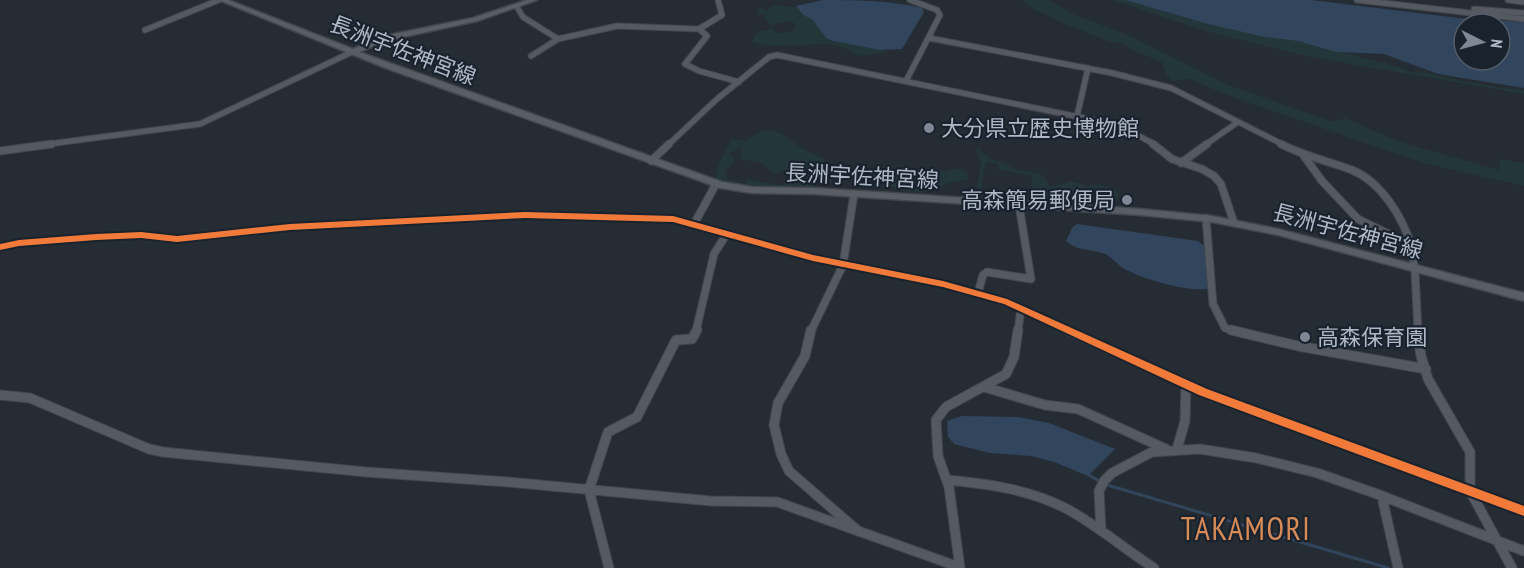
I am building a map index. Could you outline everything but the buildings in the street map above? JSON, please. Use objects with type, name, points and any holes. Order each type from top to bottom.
[{"type":"main road","name":"長洲宇佐神宮線","points":[[221,0],[352,52],[716,184],[752,190],[854,194],[1206,218],[1295,237],[1524,297]]},
{"type":"main road","points":[[352,52],[387,38],[476,20],[534,0]]},
{"type":"street","points":[[145,30],[221,0]]},
{"type":"street","points":[[699,29],[722,15],[718,0]]},
{"type":"street","points":[[906,81],[939,18],[939,13],[910,0]]},
{"type":"street","points":[[1358,0],[1524,19]]},
{"type":"street","points":[[1395,0],[1524,14]]},
{"type":"street","points":[[1508,0],[1524,2]]},
{"type":"street","points":[[517,7],[523,17],[558,39]]},
{"type":"street","points":[[531,56],[558,39],[621,26],[699,29],[707,36],[685,64],[699,71],[739,82]]},
{"type":"street","points":[[929,38],[1165,85],[1302,155],[1350,169],[1379,188],[1406,228],[1417,269],[1417,320],[1421,357],[1431,382],[1470,452],[1470,490],[1512,568]]},
{"type":"street","points":[[0,151],[200,124],[352,52]]},
{"type":"street","points":[[651,161],[717,99],[775,55],[1118,125],[1155,144],[1168,157],[1202,169],[1218,180],[1234,223]]},
{"type":"street","points":[[1077,116],[1088,68]]},
{"type":"street","points":[[1181,163],[1238,122]]},
{"type":"street","points":[[1302,155],[1322,181],[1358,219],[1410,245]]},
{"type":"street","points":[[694,224],[716,184]]},
{"type":"street","points":[[854,194],[843,265],[811,330],[802,363],[778,403],[774,425],[783,461],[792,475],[859,533]]},
{"type":"street","points":[[978,293],[983,275],[987,272],[1030,279],[1019,205]]},
{"type":"street","points":[[0,247],[19,243],[74,239],[141,235],[177,238],[290,227],[525,215],[656,218],[694,224],[843,265],[929,280],[978,293],[1021,308],[1186,384],[1524,511]]},
{"type":"street","points":[[1206,218],[1213,304],[1224,328],[1298,346],[1426,369]]},
{"type":"street","points":[[609,568],[589,490],[608,432],[615,426],[630,422],[637,417],[676,340],[692,339],[695,336],[713,258],[726,234]]},
{"type":"street","points":[[0,395],[30,398],[149,449],[163,452],[366,472],[711,501],[777,502],[959,567],[948,480],[938,456],[936,420],[946,407],[1006,374],[1011,365],[1021,308]]},
{"type":"street","points":[[1177,449],[1185,421],[1186,384]]},
{"type":"street","points":[[984,387],[1045,405],[1078,409],[1166,449]]},
{"type":"street","points":[[1101,531],[1099,495],[1104,479],[1130,459],[1166,449],[1177,449],[1232,453],[1314,472],[1524,551]]},
{"type":"street","points":[[948,480],[971,482],[1045,499],[1068,509],[1154,568]]},
{"type":"street","points":[[1382,497],[1398,568]]},
{"type":"shaded area","points":[[1022,0],[1049,0],[1075,15],[1128,35],[1228,85],[1333,122],[1345,118],[1400,142],[1499,170],[1500,159],[1524,163],[1524,186],[1426,164],[1227,95],[1190,79],[1172,81],[1166,74],[1162,62],[1124,44],[1108,41],[1065,24],[1035,10]]},
{"type":"shaded area","points":[[1113,0],[1125,0],[1208,24],[1298,41],[1399,67],[1410,72],[1427,73],[1524,91],[1524,94],[1310,57],[1209,32]]},
{"type":"shaded area","points":[[775,5],[802,8],[887,52],[860,56],[847,49],[828,44],[770,46],[752,42],[757,32],[774,28],[774,33],[790,32],[794,29],[795,24],[791,21],[771,25],[764,17],[767,15],[756,15],[759,8],[763,7],[765,11]]},
{"type":"shaded area","points":[[762,131],[778,132],[824,159],[825,165],[812,169],[787,169],[774,173],[761,163],[741,159],[741,148],[730,153],[735,161],[726,171],[726,179],[746,184],[748,179],[778,185],[807,182],[805,174],[812,172],[817,175],[815,187],[744,186],[715,179],[719,163],[732,139],[744,141]]},
{"type":"shaded area","points":[[978,147],[993,160],[1007,164],[1014,169],[1045,177],[1049,188],[1071,181],[1087,186],[1100,184],[1116,190],[1119,196],[1114,202],[1106,203],[1021,202],[1017,200],[1018,198],[1031,197],[1032,175],[1000,170],[998,164],[986,162],[981,189],[977,188],[981,163],[976,151]]},
{"type":"shaded area","points":[[851,166],[880,172],[929,168],[945,172],[954,168],[967,172],[968,180],[949,183],[924,192],[902,191],[878,180],[840,172],[839,168]]},
{"type":"water","points":[[823,0],[897,3],[922,8],[924,12],[902,49],[881,50],[826,38],[812,19],[803,15],[796,6]]},
{"type":"water","points":[[1125,0],[1311,0],[1452,17],[1452,72],[1512,72],[1512,21],[1524,22],[1524,88],[1438,74],[1384,54],[1336,52],[1298,41],[1265,37],[1208,24]]},
{"type":"water","points":[[1077,224],[1198,241],[1204,246],[1209,288],[1191,289],[1153,280],[1123,268],[1105,254],[1074,247],[1066,241],[1072,228]]},
{"type":"water","points":[[962,416],[1018,417],[1049,423],[1115,449],[1088,476],[1054,462],[1031,456],[990,453],[954,444],[948,437],[947,421]]},
{"type":"waterway","points":[[1089,475],[1099,481]]},
{"type":"waterway","points":[[1104,484],[1388,568]]},
{"type":"cycle path","points":[[0,247],[19,243],[96,237],[141,235],[177,239],[290,227],[525,215],[673,219],[813,258],[943,284],[1007,302],[1203,392],[1524,511]]},
{"type":"place","name":"大分県立歴史博物館","points":[[929,128]]},
{"type":"place","name":"高森簡易郵便局","points":[[1127,200]]},
{"type":"place","name":"高森保育園","points":[[1305,337]]},
{"type":"district","name":"TAKAMORI","points":[[1246,528]]}]
